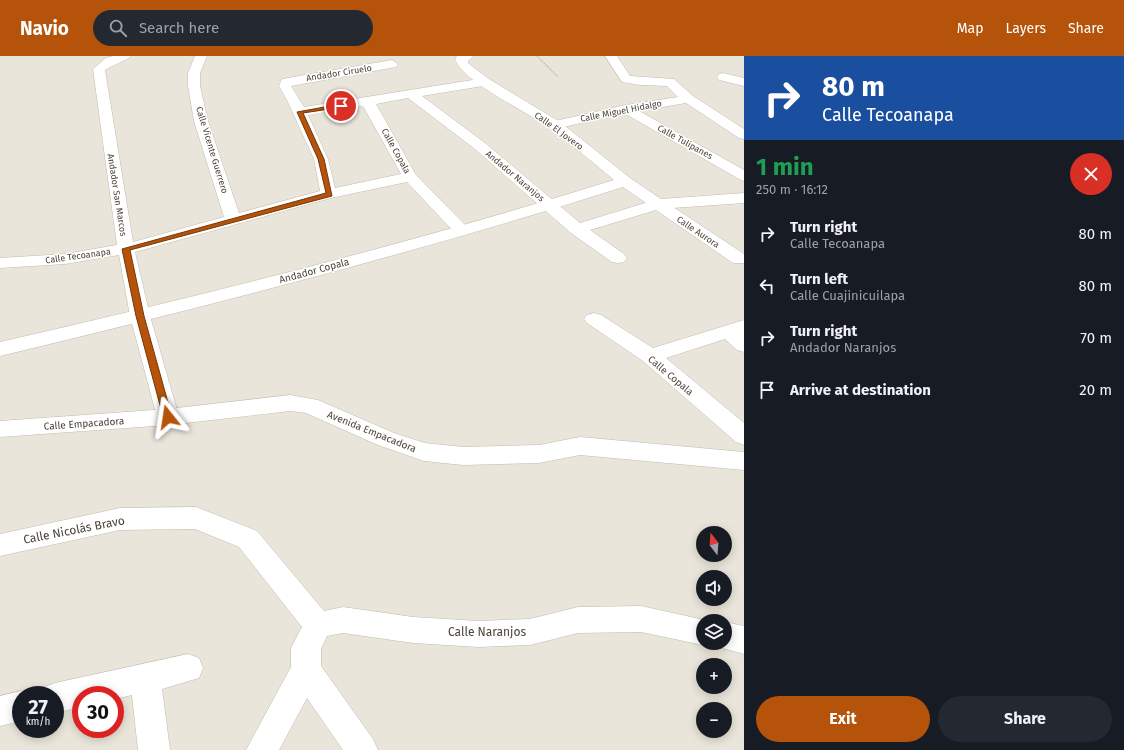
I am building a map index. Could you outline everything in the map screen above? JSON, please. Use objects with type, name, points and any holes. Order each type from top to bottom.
[{"type":"street","name":"Andador San Marcos","points":[[125,56],[110,61],[99,69],[102,97],[126,249],[140,316],[168,417]]},
{"type":"street","name":"Calle Vicente Guerrero","points":[[201,56],[194,73],[194,86],[200,114],[234,220]]},
{"type":"street","points":[[611,56],[626,79],[670,82],[688,99],[744,135]]},
{"type":"street","name":"Calle El Jovero","points":[[464,58],[463,65],[485,82],[555,125],[625,181],[658,204]]},
{"type":"street","name":"Andador Ciruelo","points":[[300,112],[285,86],[286,82],[392,64]]},
{"type":"street","points":[[723,77],[744,82]]},
{"type":"street","points":[[329,194],[321,159],[300,112],[485,82]]},
{"type":"street","name":"Andador Naranjos","points":[[412,94],[480,146],[577,229],[618,258]]},
{"type":"street","name":"Calle Miguel Hidalgo","points":[[555,125],[626,109],[688,99]]},
{"type":"street","name":"Calle Copala","points":[[368,102],[410,176],[462,230]]},
{"type":"street","name":"Calle Tulipanes","points":[[626,109],[744,176]]},
{"type":"street","points":[[730,125],[744,123]]},
{"type":"street","name":"Calle Tecoanapa","points":[[0,263],[65,260],[126,249],[329,194],[410,176]]},
{"type":"street","name":"Andador Copala","points":[[0,349],[140,316],[462,230],[550,206],[625,181]]},
{"type":"street","points":[[577,229],[658,204],[744,198]]},
{"type":"street","name":"Calle Aurora","points":[[658,204],[739,259]]},
{"type":"street","name":"Calle Copala","points":[[594,319],[650,356],[744,436]]},
{"type":"street","points":[[650,356],[736,329],[744,345]]},
{"type":"street","name":"Avenida Empacadora","points":[[168,417],[290,403],[310,406],[386,439],[424,452],[464,456],[532,454],[580,446],[744,461]]},
{"type":"street","name":"Calle Empacadora","points":[[0,429],[168,417]]},
{"type":"street","name":"Calle Nicolás Bravo","points":[[0,545],[120,518],[196,518],[248,539],[318,625]]},
{"type":"street","name":"Calle Naranjos","points":[[318,625],[343,620],[413,630],[479,634],[530,632],[578,620],[641,619],[696,631]]},
{"type":"street","points":[[262,750],[306,670],[306,648],[318,625]]},
{"type":"street","points":[[732,637],[744,640]]},
{"type":"street","points":[[64,696],[188,668]]},
{"type":"street","points":[[306,670],[362,750]]},
{"type":"street","points":[[145,677],[154,750]]},
{"type":"street","points":[[0,711],[12,708]]},
{"type":"path","points":[[537,56],[558,77]]},
{"type":"shaded area","points":[[0,56],[744,56],[744,750],[0,750]]},
{"type":"route","points":[[168,417],[140,316],[126,249],[329,194],[321,159],[300,112],[341,106]]}]
